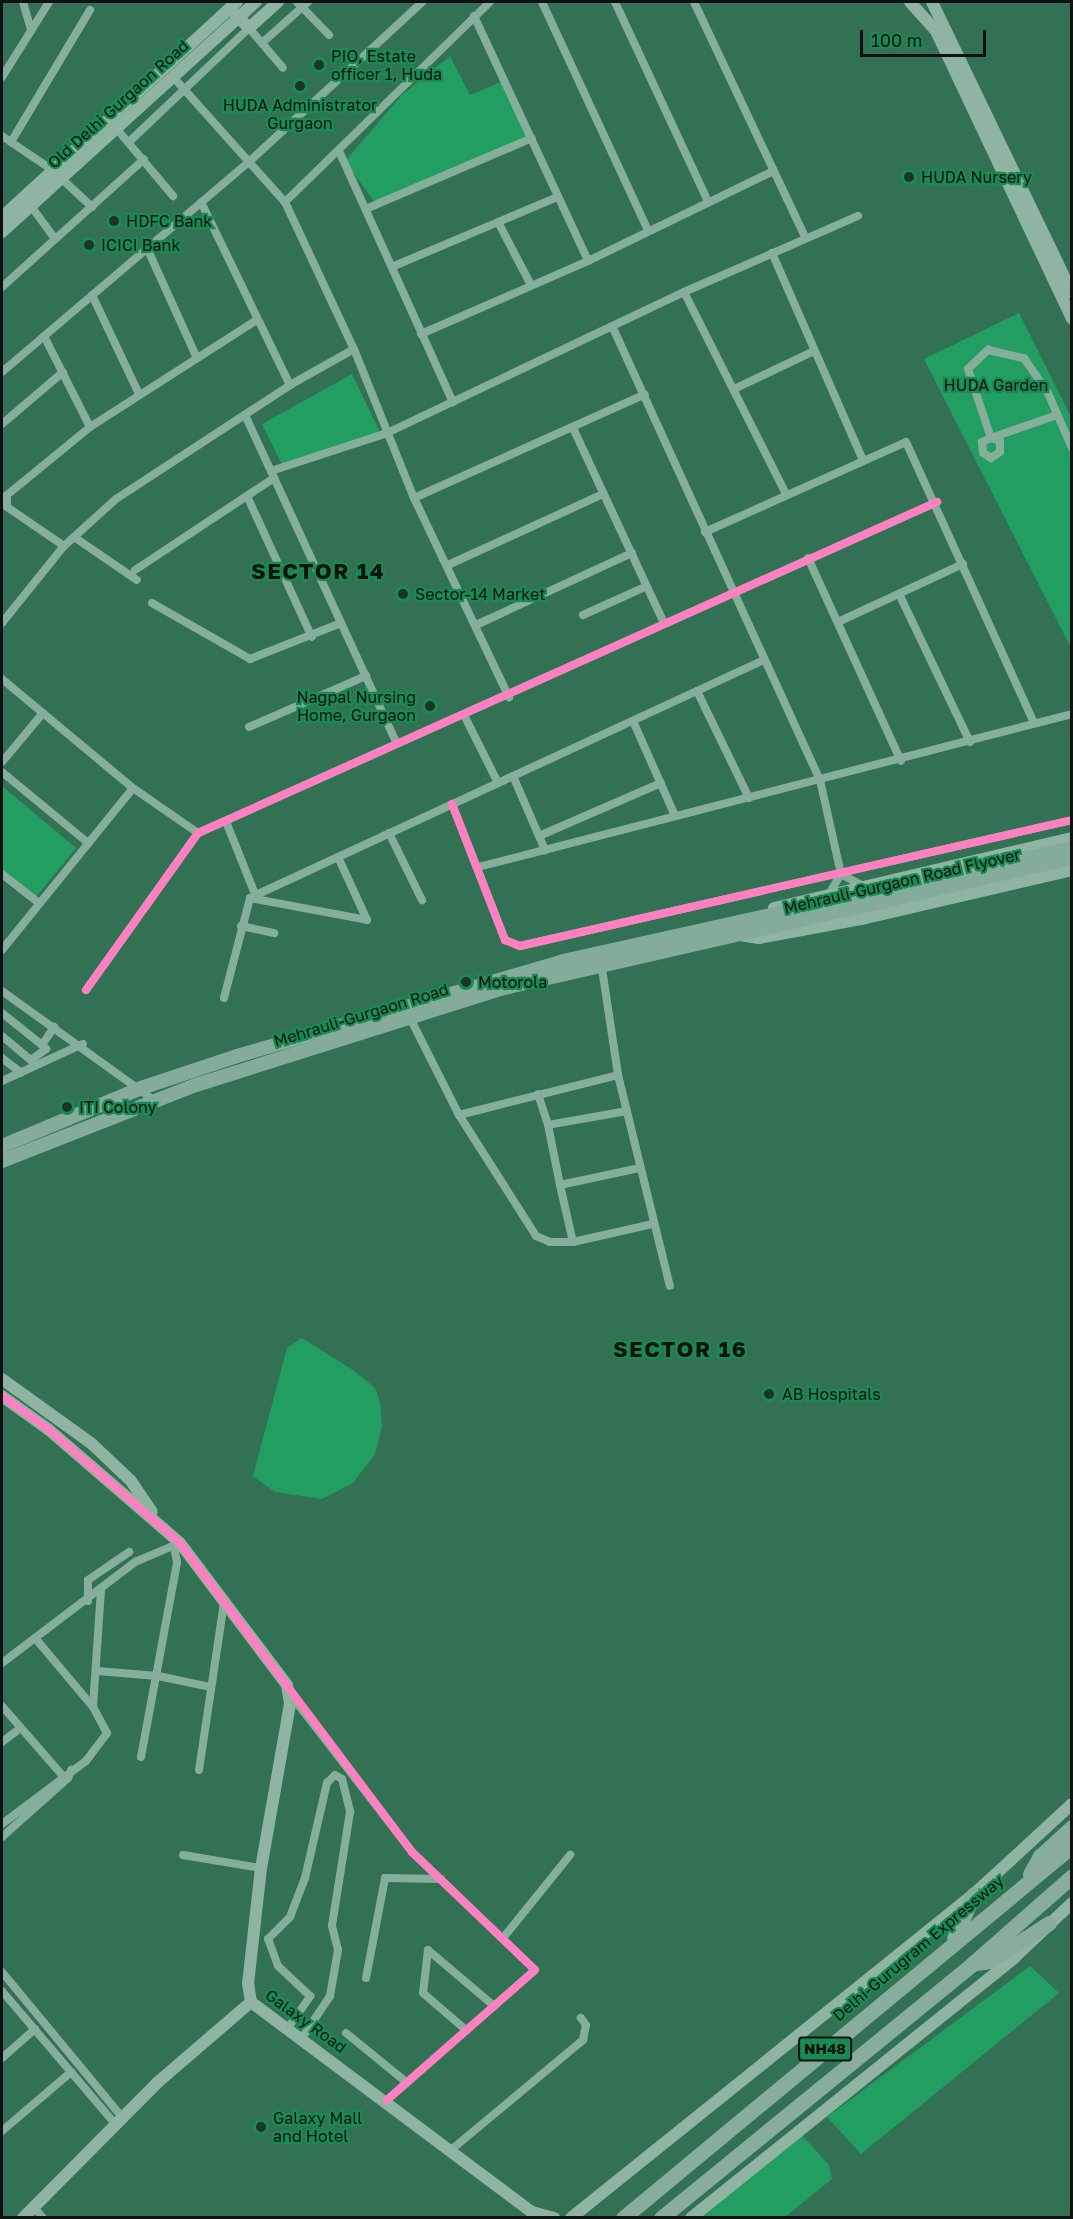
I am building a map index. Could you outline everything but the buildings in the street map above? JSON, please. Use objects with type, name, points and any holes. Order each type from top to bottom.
[{"type":"highway","points":[[1027,1880],[1040,1856],[1071,1827]]},
{"type":"highway","name":"Delhi-Gurugram Expressway","points":[[622,2217],[1027,1880],[1071,1846]]},
{"type":"highway","name":"NH48","points":[[661,2217],[972,1964],[1071,1876]]},
{"type":"highway","points":[[951,1943],[974,1894]]},
{"type":"highway","points":[[972,1964],[990,1961],[1049,1923]]},
{"type":"main road","name":"Old Delhi Gurgaon Road","points":[[2,232],[31,206],[56,173],[235,9],[256,2]]},
{"type":"main road","points":[[235,9],[249,28],[278,2]]},
{"type":"main road","points":[[910,2],[940,29]]},
{"type":"main road","points":[[922,2],[940,29],[1071,293]]},
{"type":"main road","points":[[932,2],[940,29],[1071,320]]},
{"type":"main road","points":[[940,29],[942,2]]},
{"type":"main road","name":"Old Delhi Gurgaon Road","points":[[2,217],[116,128],[174,78],[235,9]]},
{"type":"main road","points":[[739,929],[768,909],[1071,838]]},
{"type":"main road","name":"Mehrauli-Gurgaon Road Flyover","points":[[847,906],[1071,848]]},
{"type":"main road","name":"Mehrauli-Gurgaon Road Flyover","points":[[739,929],[1071,858]]},
{"type":"main road","points":[[739,929],[759,938],[862,919],[1071,870]]},
{"type":"main road","name":"Mehrauli-Gurgaon Road","points":[[2,1146],[141,1088],[510,981],[739,929]]},
{"type":"main road","name":"Mehrauli-Gurgaon Road","points":[[2,1161],[155,1101],[408,1012]]},
{"type":"main road","points":[[2,1380],[92,1444],[130,1480],[177,1545],[224,1602],[290,1694]]},
{"type":"main road","points":[[2,1396],[158,1520]]},
{"type":"main road","name":"Galaxy Road","points":[[290,1694],[261,1868],[248,1983],[251,2002],[387,2100],[532,2215],[554,2217]]},
{"type":"main road","points":[[571,2217],[974,1894],[1071,1804]]},
{"type":"main road","points":[[691,2217],[1014,1958],[1071,1903]]},
{"type":"main road","points":[[23,2217],[119,2121],[251,2002]]},
{"type":"street","points":[[23,2],[31,30]]},
{"type":"street","points":[[2,77],[49,2]]},
{"type":"street","points":[[2,372],[251,160],[422,2]]},
{"type":"street","points":[[285,202],[490,2]]},
{"type":"street","points":[[542,2],[648,230]]},
{"type":"street","points":[[615,2],[708,201]]},
{"type":"street","points":[[694,2],[771,172],[805,237]]},
{"type":"street","points":[[262,43],[303,3],[329,34]]},
{"type":"street","points":[[11,142],[90,10]]},
{"type":"street","points":[[474,16],[588,261]]},
{"type":"street","points":[[130,141],[249,28],[283,68]]},
{"type":"street","points":[[174,78],[251,160],[285,202],[354,349],[414,498],[448,565],[509,697]]},
{"type":"street","points":[[116,128],[130,141],[173,196]]},
{"type":"street","points":[[2,136],[56,173],[92,207]]},
{"type":"street","points":[[368,208],[532,138]]},
{"type":"street","points":[[339,151],[368,208],[453,402]]},
{"type":"street","points":[[2,287],[144,159]]},
{"type":"street","points":[[422,333],[588,261],[771,172]]},
{"type":"street","points":[[394,266],[557,197]]},
{"type":"street","points":[[201,202],[255,321],[290,385]]},
{"type":"street","points":[[31,206],[55,239]]},
{"type":"street","points":[[135,570],[247,496],[273,475],[387,433],[613,328],[684,292],[805,237],[858,216]]},
{"type":"street","points":[[498,222],[531,285]]},
{"type":"street","points":[[147,248],[196,356]]},
{"type":"street","points":[[771,253],[862,458]]},
{"type":"street","points":[[684,292],[785,492]]},
{"type":"street","points":[[92,295],[139,394]]},
{"type":"street","points":[[64,546],[7,507],[7,495],[90,427],[196,356],[255,321]]},
{"type":"street","points":[[613,328],[820,780],[841,874],[829,895]]},
{"type":"street","points":[[44,336],[90,427]]},
{"type":"street","points":[[2,623],[64,546],[116,499],[290,385],[354,349]]},
{"type":"street","points":[[1057,415],[991,438],[968,369],[988,350],[1024,358],[1057,415],[1071,448]]},
{"type":"street","points":[[734,389],[814,351]]},
{"type":"street","points":[[2,424],[63,372]]},
{"type":"street","points":[[414,498],[645,394]]},
{"type":"street","points":[[245,415],[397,744]]},
{"type":"street","points":[[573,428],[663,621]]},
{"type":"street","points":[[705,532],[785,492],[906,441],[937,502],[1034,723]]},
{"type":"street","points":[[448,565],[603,494]]},
{"type":"street","points":[[247,496],[312,637]]},
{"type":"street","points":[[86,990],[198,833],[227,824],[397,744],[509,697],[663,621],[937,502]]},
{"type":"street","points":[[74,537],[137,580]]},
{"type":"street","points":[[476,625],[632,553]]},
{"type":"street","points":[[808,558],[901,761]]},
{"type":"street","points":[[838,622],[900,596],[963,564]]},
{"type":"street","points":[[583,615],[647,586]]},
{"type":"street","points":[[900,596],[970,742]]},
{"type":"street","points":[[152,603],[250,659],[312,637],[341,623]]},
{"type":"street","points":[[224,998],[248,900],[764,660]]},
{"type":"street","points":[[249,727],[366,676]]},
{"type":"street","points":[[2,679],[133,788],[198,833]]},
{"type":"street","points":[[697,691],[749,798]]},
{"type":"street","points":[[2,762],[43,713]]},
{"type":"street","points":[[478,867],[901,761],[1071,714]]},
{"type":"street","points":[[464,715],[498,783]]},
{"type":"street","points":[[633,721],[675,816]]},
{"type":"street","points":[[2,772],[88,843]]},
{"type":"street","points":[[513,776],[545,850]]},
{"type":"street","points":[[539,836],[661,783]]},
{"type":"street","points":[[2,950],[133,788]]},
{"type":"street","points":[[452,804],[505,940],[520,946],[1071,820]]},
{"type":"street","points":[[227,824],[256,897]]},
{"type":"street","points":[[389,833],[422,900]]},
{"type":"street","points":[[256,897],[365,922],[368,917],[338,857]]},
{"type":"street","points":[[2,874],[39,903]]},
{"type":"street","points":[[841,874],[863,886]]},
{"type":"street","points":[[241,926],[274,933]]},
{"type":"street","points":[[600,959],[618,1075],[652,1224],[670,1286]]},
{"type":"street","points":[[2,991],[83,1044],[155,1101]]},
{"type":"street","points":[[408,1012],[459,1115],[536,1236],[550,1242],[573,1242],[652,1224]]},
{"type":"street","points":[[2,1013],[56,1058]]},
{"type":"street","points":[[2,1036],[31,1060],[44,1047],[54,1026]]},
{"type":"street","points":[[2,1081],[83,1044]]},
{"type":"street","points":[[2,1058],[21,1073]]},
{"type":"street","points":[[459,1115],[618,1075]]},
{"type":"street","points":[[538,1094],[548,1125],[573,1242]]},
{"type":"street","points":[[548,1125],[627,1111]]},
{"type":"street","points":[[560,1185],[640,1168]]},
{"type":"street","points":[[2,1663],[101,1592],[144,1556],[177,1545],[177,1562],[158,1676],[141,1757]]},
{"type":"street","points":[[88,1601],[88,1580],[129,1552]]},
{"type":"street","points":[[93,1707],[101,1592]]},
{"type":"street","points":[[199,1770],[224,1602]]},
{"type":"street","points":[[2,1824],[62,1775],[86,1761],[107,1733],[93,1707],[35,1638]]},
{"type":"street","points":[[97,1671],[158,1676],[210,1687]]},
{"type":"street","points":[[290,1694],[412,1852],[535,1970],[387,2100]]},
{"type":"street","points":[[2,1706],[19,1729],[62,1775]]},
{"type":"street","points":[[2,1742],[19,1729]]},
{"type":"street","points":[[2,1837],[68,1778],[70,1770]]},
{"type":"street","points":[[288,2028],[310,1996],[278,1966],[268,1939],[290,1917],[305,1878],[327,1783],[335,1775],[342,1779],[350,1812],[332,1926],[338,1950],[330,1996],[302,2038]]},
{"type":"street","points":[[183,1855],[261,1868]]},
{"type":"street","points":[[503,1938],[570,1855]]},
{"type":"street","points":[[366,1978],[385,1878],[441,1879]]},
{"type":"street","points":[[466,2030],[423,1993],[428,1950],[494,2006]]},
{"type":"street","points":[[3,1978],[82,2068],[119,2121]]},
{"type":"street","points":[[2,1991],[73,2074],[119,2121]]},
{"type":"street","points":[[451,2150],[583,2040],[586,2025],[581,2018]]},
{"type":"street","points":[[2,2058],[35,2030]]},
{"type":"street","points":[[346,2033],[406,2082]]},
{"type":"street","points":[[2,2131],[82,2068]]},
{"type":"street","points":[[34,2207],[43,2217]]},
{"type":"green space","points":[[450,56],[470,95],[501,82],[528,140],[376,204],[345,161],[402,95]]},
{"type":"green space","name":"HUDA Garden","points":[[1019,313],[1071,417],[1071,648],[924,359]]},
{"type":"green space","points":[[352,374],[380,432],[283,467],[262,424]]},
{"type":"green space","points":[[2,786],[76,848],[35,898],[2,870]]},
{"type":"green space","points":[[302,1338],[353,1370],[375,1388],[380,1402],[382,1427],[375,1454],[353,1483],[322,1499],[275,1492],[253,1476],[287,1348]]},
{"type":"green space","points":[[1030,1966],[1059,1993],[861,2154],[827,2117]]},
{"type":"green space","points":[[800,2133],[829,2165],[832,2179],[785,2217],[701,2218]]},
{"type":"cycle path","points":[[86,990],[198,833],[937,502]]},
{"type":"cycle path","points":[[452,804],[505,940],[520,946],[1072,820]]},
{"type":"cycle path","points":[[2,1396],[48,1429],[180,1543],[412,1852],[535,1970],[387,2100]]},
{"type":"place","name":"PIO, Estate officer 1, Huda","points":[[319,65]]},
{"type":"place","name":"HUDA Administrator Gurgaon","points":[[300,86]]},
{"type":"place","name":"HUDA Nursery","points":[[909,177]]},
{"type":"place","name":"HDFC Bank","points":[[114,221]]},
{"type":"place","name":"ICICI Bank","points":[[89,245]]},
{"type":"place","name":"Sector-14 Market","points":[[403,594]]},
{"type":"place","name":"Nagpal Nursing Home, Gurgaon","points":[[430,706]]},
{"type":"place","name":"Motorola","points":[[466,982]]},
{"type":"place","name":"ITI Colony","points":[[67,1107]]},
{"type":"place","name":"AB Hospitals","points":[[769,1394]]},
{"type":"place","name":"Galaxy Mall and Hotel","points":[[261,2127]]},
{"type":"district","name":"SECTOR 14","points":[[318,571]]},
{"type":"district","name":"SECTOR 16","points":[[680,1349]]}]
